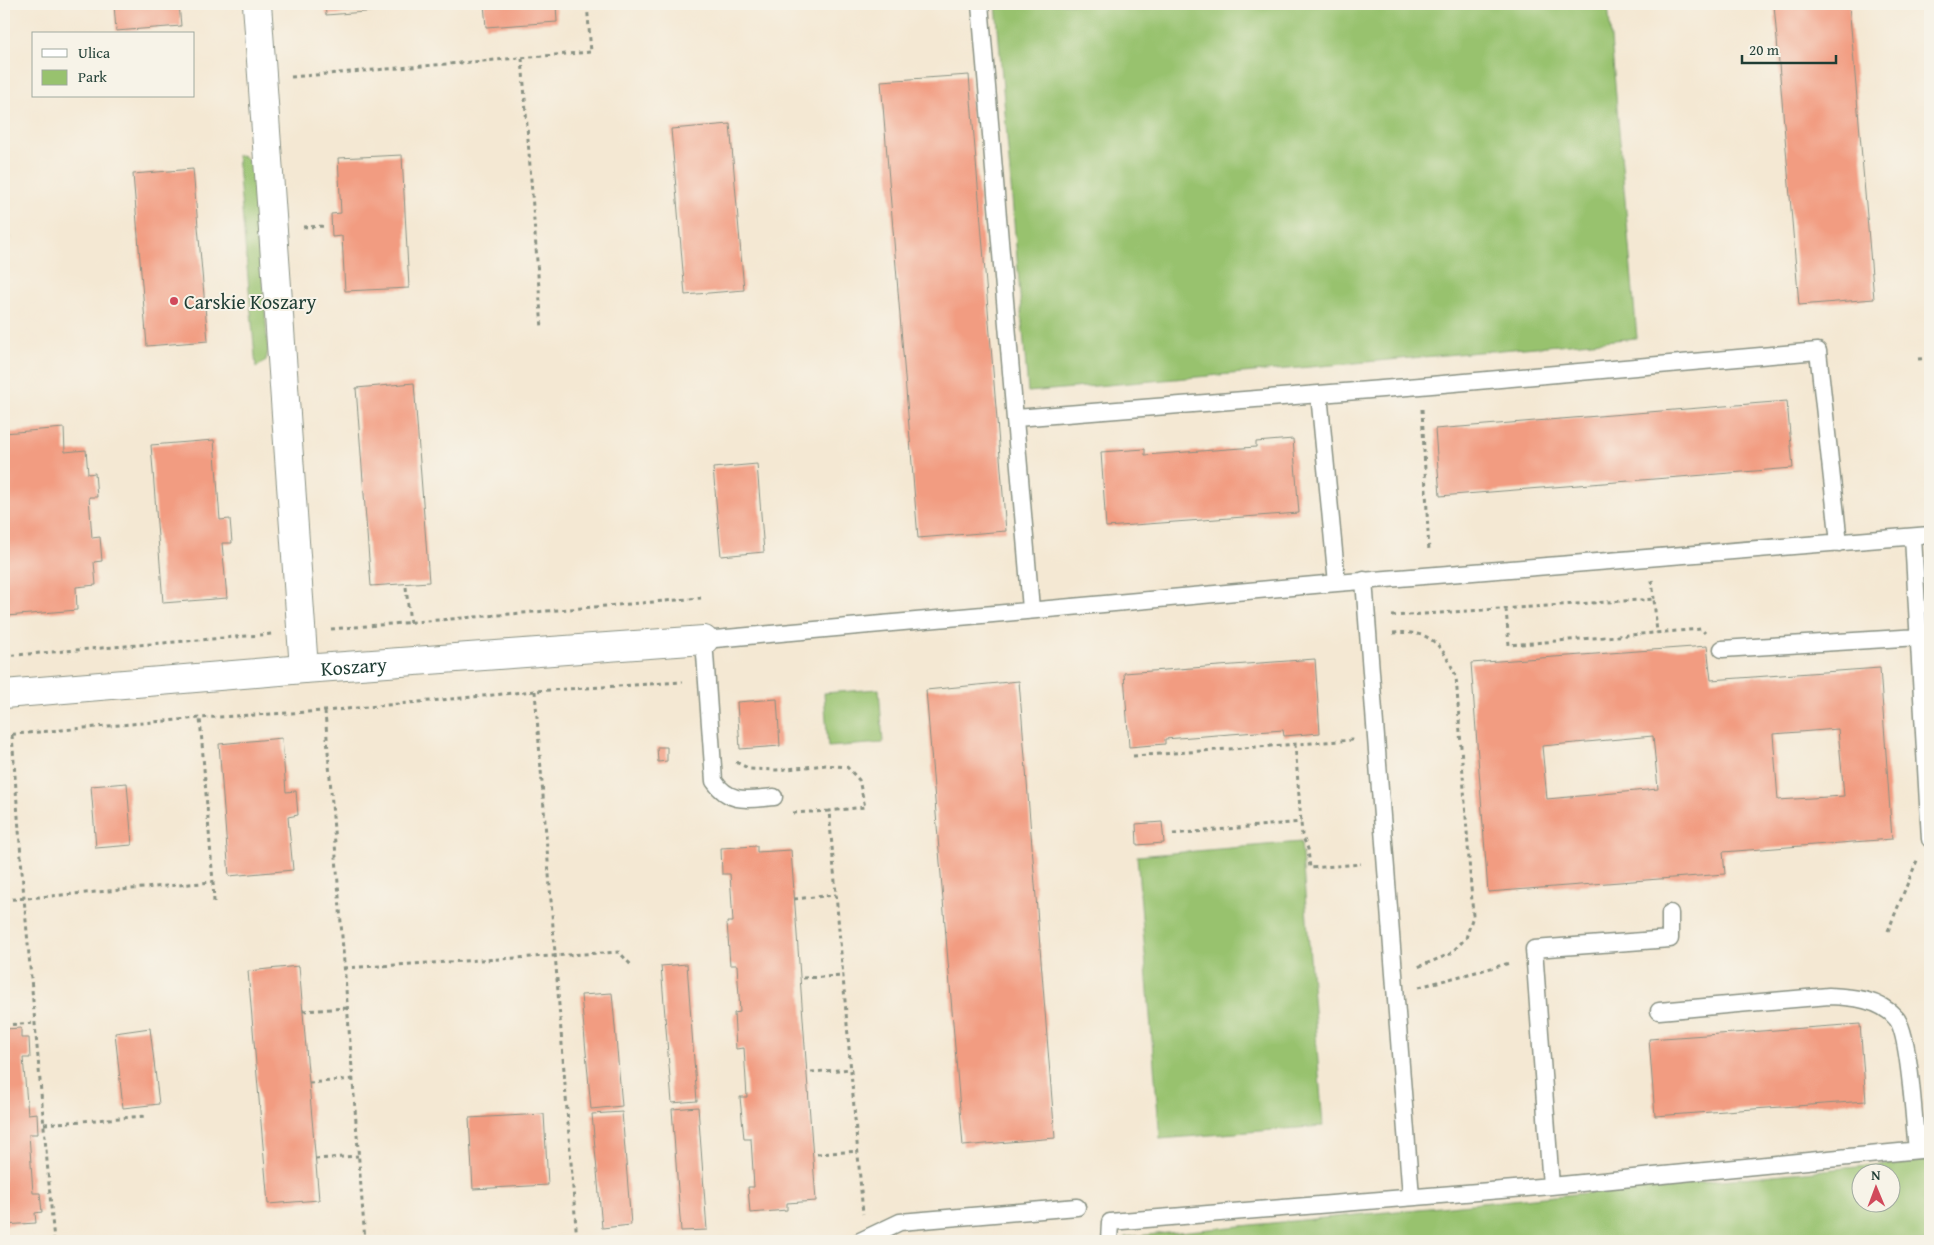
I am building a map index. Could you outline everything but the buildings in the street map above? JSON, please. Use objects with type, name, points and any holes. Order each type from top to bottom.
[{"type":"street","points":[[257,4],[304,669]]},
{"type":"street","name":"Koszary","points":[[4,694],[304,669],[704,640]]},
{"type":"lane","points":[[980,4],[1031,609]]},
{"type":"lane","points":[[1016,418],[1420,386],[1818,351],[1839,544]]},
{"type":"lane","points":[[1318,394],[1337,582]]},
{"type":"lane","points":[[774,797],[731,798],[720,791],[714,781],[704,640],[1337,582],[1930,536]]},
{"type":"lane","points":[[1913,537],[1930,839]]},
{"type":"lane","points":[[1364,580],[1393,975],[1412,1197]]},
{"type":"lane","points":[[1722,649],[1919,637]]},
{"type":"lane","points":[[1551,1186],[1534,949],[1670,939],[1670,912]]},
{"type":"lane","points":[[1110,1241],[1110,1222],[1551,1186],[1924,1149],[1905,1036],[1897,1018],[1879,1004],[1855,997],[1829,996],[1660,1011]]},
{"type":"lane","points":[[862,1241],[900,1222],[1076,1207]]},
{"type":"path","points":[[288,77],[591,52],[587,4]]},
{"type":"path","points":[[522,58],[542,329]]},
{"type":"path","points":[[299,228],[326,226]]},
{"type":"path","points":[[4,238],[12,238]]},
{"type":"path","points":[[1918,359],[1930,358]]},
{"type":"path","points":[[1420,386],[1430,576]]},
{"type":"path","points":[[406,587],[410,623]]},
{"type":"path","points":[[4,656],[701,598]]},
{"type":"path","points":[[1389,610],[1390,617],[1654,600],[1657,633]]},
{"type":"path","points":[[1506,609],[1509,645],[1700,630],[1722,649]]},
{"type":"path","points":[[1368,635],[1402,633],[1426,636],[1445,652],[1456,676],[1473,916],[1466,938],[1450,954],[1428,964],[1393,975]]},
{"type":"path","points":[[4,735],[200,718],[325,711],[536,690],[706,680]]},
{"type":"path","points":[[536,690],[577,1241]]},
{"type":"path","points":[[325,711],[365,1241]]},
{"type":"path","points":[[200,718],[214,902]]},
{"type":"path","points":[[12,735],[34,1023],[54,1241]]},
{"type":"path","points":[[1133,756],[1376,738]]},
{"type":"path","points":[[1295,744],[1302,835],[1308,849],[1310,868],[1386,862]]},
{"type":"path","points":[[733,754],[736,762],[750,769],[777,770],[826,765],[847,767],[859,780],[865,807],[786,814]]},
{"type":"path","points":[[829,811],[859,1151],[862,1241]]},
{"type":"path","points":[[1173,834],[1301,822]]},
{"type":"path","points":[[1888,931],[1930,830]]},
{"type":"path","points":[[4,900],[213,882]]},
{"type":"path","points":[[794,899],[836,895]]},
{"type":"path","points":[[344,968],[619,952],[632,966]]},
{"type":"path","points":[[1395,993],[1535,957]]},
{"type":"path","points":[[803,978],[843,976]]},
{"type":"path","points":[[303,1011],[347,1008]]},
{"type":"path","points":[[4,1025],[34,1023]]},
{"type":"path","points":[[811,1072],[852,1069]]},
{"type":"path","points":[[309,1083],[353,1079]]},
{"type":"path","points":[[44,1124],[146,1116]]},
{"type":"path","points":[[817,1154],[859,1151]]},
{"type":"path","points":[[315,1159],[358,1156]]},
{"type":"green space","points":[[996,4],[1608,4],[1637,338],[1028,392]]},
{"type":"green space","points":[[237,155],[249,160],[255,171],[268,351],[266,360],[256,368]]},
{"type":"green space","points":[[879,689],[883,743],[828,747],[824,693]]},
{"type":"green space","points":[[1301,842],[1323,1126],[1160,1139],[1137,856]]},
{"type":"green space","points":[[1930,1160],[1930,1241],[1124,1241],[1126,1237],[1852,1167],[1852,1212],[1902,1212],[1902,1163]]},
{"type":"place","name":"Carskie Koszary","points":[[174,301]]}]
